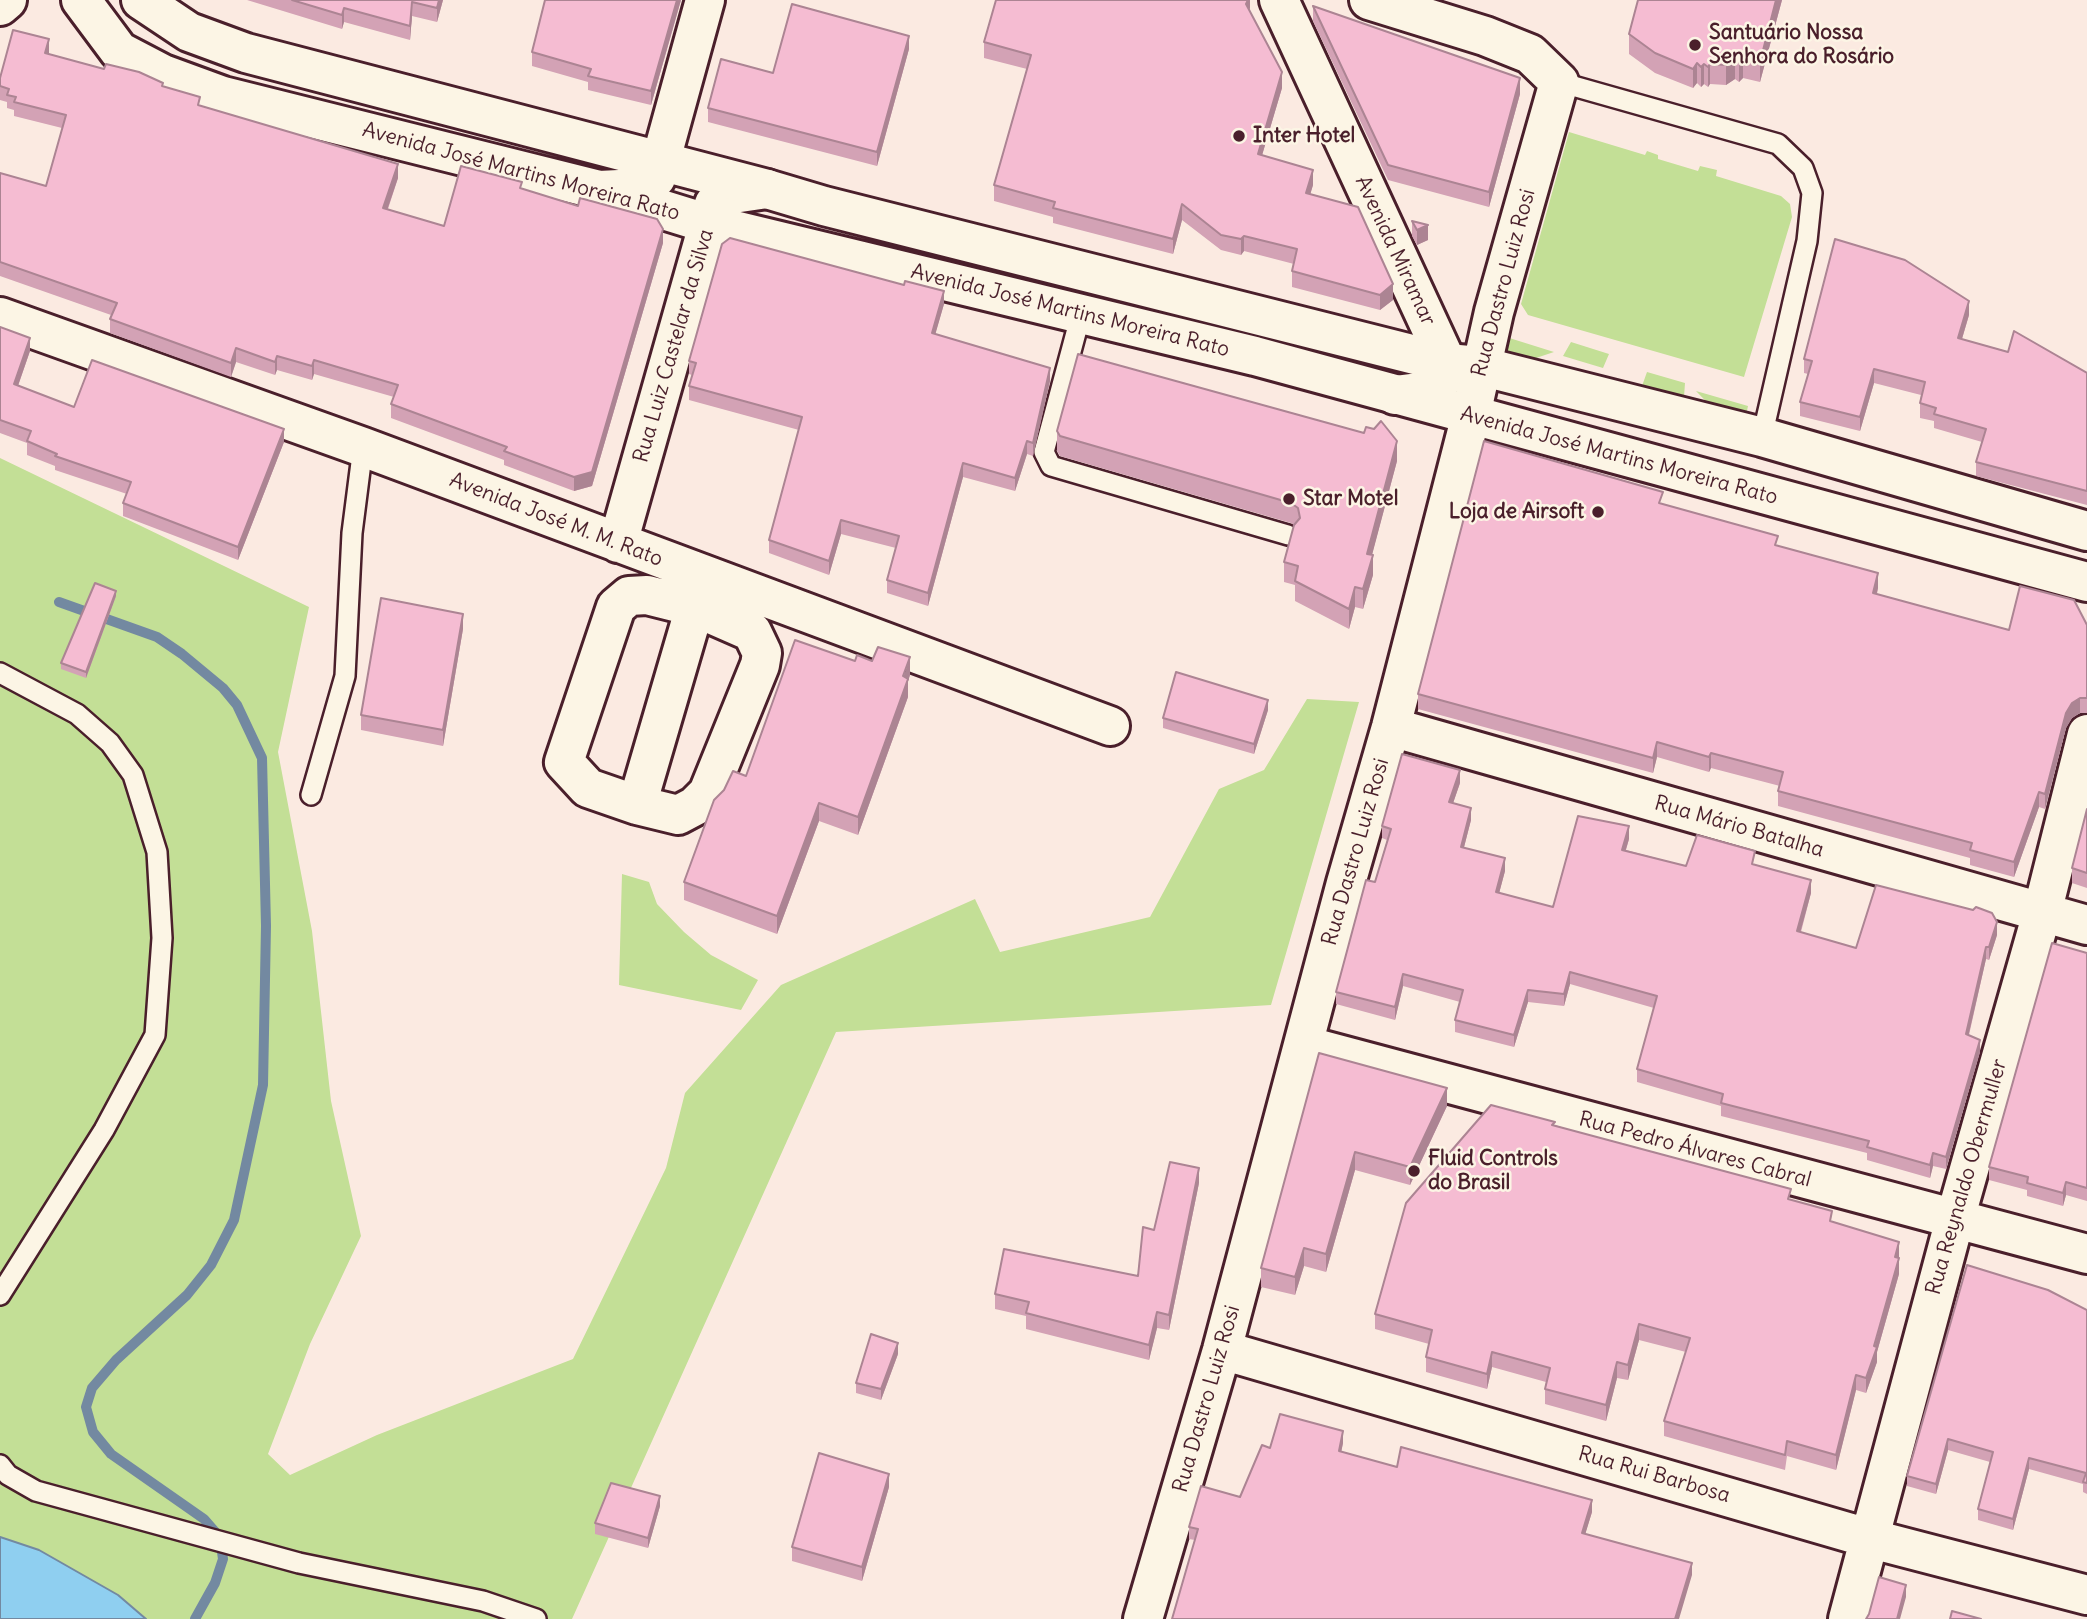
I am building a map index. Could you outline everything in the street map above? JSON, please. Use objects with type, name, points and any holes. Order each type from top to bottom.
[{"type":"street","points":[[0,6],[7,0]]},
{"type":"street","name":"Avenida José Martins Moreira Rato","points":[[81,0],[119,51],[163,74],[223,96],[600,190],[709,224],[1255,356],[2087,582]]},
{"type":"street","name":"Avenida José Martins Moreira Rato","points":[[141,0],[189,32],[246,53],[768,189],[824,206],[1762,437],[2087,531]]},
{"type":"street","points":[[600,190],[640,188],[656,178],[705,0]]},
{"type":"street","name":"Avenida Miramar","points":[[1279,0],[1464,365]]},
{"type":"street","points":[[1369,0],[1485,36],[1530,54],[1559,82]]},
{"type":"street","name":"Rua Dastro Luiz Rosi","points":[[1143,1619],[1222,1350],[1391,727],[1471,415],[1464,365],[1559,82]]},
{"type":"street","name":"Rua Luiz Castelar da Silva","points":[[618,543],[714,204],[733,194],[768,189]]},
{"type":"street","name":"Avenida José M. M. Rato","points":[[0,317],[363,447],[618,543],[700,591],[1110,726]]},
{"type":"street","points":[[1395,395],[1426,391],[1464,365]]},
{"type":"street","points":[[637,805],[700,591]]},
{"type":"street","points":[[700,591],[752,632],[762,653],[760,665],[708,793],[695,806],[678,815],[637,805],[588,788],[564,762],[616,607],[629,596],[700,591]]},
{"type":"street","name":"Rua Mário Batalha","points":[[1391,727],[2087,925]]},
{"type":"street","name":"Rua Reynaldo Obermuller","points":[[1848,1619],[1955,1219],[2042,913],[2087,734]]},
{"type":"street","name":"Rua Pedro Álvares Cabral","points":[[1304,1045],[2087,1254]]},
{"type":"street","name":"Rua Rui Barbosa","points":[[1222,1350],[1868,1538],[2087,1595]]},
{"type":"lane","points":[[1559,82],[1778,144],[1803,168],[1812,193],[1807,241],[1762,437]]},
{"type":"lane","points":[[1081,314],[1044,452],[1051,466],[1288,535]]},
{"type":"lane","points":[[311,795],[345,676],[352,533],[363,447]]},
{"type":"lane","points":[[0,673],[77,714],[110,743],[133,775],[157,852],[162,939],[155,1035],[104,1130],[0,1294]]},
{"type":"lane","points":[[0,1465],[8,1475],[36,1491],[299,1563],[483,1601],[536,1619]]},
{"type":"green space","points":[[1569,132],[1645,155],[1647,151],[1658,155],[1658,159],[1698,171],[1700,166],[1717,170],[1716,176],[1781,196],[1790,204],[1792,217],[1744,377],[1528,315],[1521,304]]},
{"type":"green space","points":[[1503,336],[1554,352],[1515,365],[1494,357]]},
{"type":"green space","points":[[1571,342],[1609,354],[1603,368],[1563,356]]},
{"type":"green space","points":[[1647,372],[1685,383],[1684,397],[1642,386]]},
{"type":"green space","points":[[1696,391],[1748,406],[1743,430],[1730,426]]},
{"type":"green space","points":[[0,458],[309,607],[278,752],[312,931],[331,1101],[361,1236],[310,1344],[268,1454],[290,1475],[377,1435],[573,1359],[666,1168],[685,1093],[781,985],[975,899],[1000,952],[1150,917],[1219,789],[1264,770],[1307,699],[1359,702],[1271,1005],[836,1032],[572,1619],[146,1619],[118,1595],[39,1550],[0,1537]]},
{"type":"green space","points":[[622,874],[649,882],[657,904],[684,932],[711,955],[758,980],[741,1010],[619,985]]},
{"type":"water","points":[[0,1537],[39,1550],[118,1595],[146,1619],[0,1619]]},
{"type":"building","points":[[292,0],[439,0],[437,8],[412,2],[410,26],[344,8],[342,15]]},
{"type":"building","points":[[545,0],[677,0],[651,91],[588,76],[591,69],[532,52]]},
{"type":"building","points":[[996,0],[1248,0],[1246,4],[1282,72],[1258,154],[1313,170],[1306,193],[1358,207],[1393,284],[1380,295],[1292,271],[1297,249],[1244,236],[1241,239],[1221,235],[1182,204],[1173,239],[1053,208],[1055,202],[994,185],[1031,55],[984,42]]},
{"type":"building","name":"Santuário Nossa Senhora do Rosário","points":[[1638,0],[1776,0],[1760,62],[1743,58],[1739,63],[1735,59],[1726,65],[1710,64],[1708,67],[1704,64],[1701,67],[1697,63],[1693,69],[1655,53],[1629,34]]},
{"type":"building","points":[[792,4],[909,36],[877,152],[708,108],[721,59],[773,73]]},
{"type":"building","points":[[1313,6],[1520,78],[1489,192],[1388,165]]},
{"type":"building","points":[[13,30],[49,39],[45,53],[104,69],[106,64],[139,72],[163,83],[162,86],[200,97],[198,105],[398,164],[383,208],[444,226],[461,166],[522,182],[520,188],[578,206],[580,198],[657,219],[663,229],[592,472],[574,477],[504,451],[507,447],[391,404],[398,385],[314,360],[312,366],[277,356],[275,362],[236,348],[231,363],[110,319],[117,303],[0,262],[0,173],[46,186],[66,115],[14,102],[16,97],[7,95],[9,89],[0,86]]},
{"type":"building","points":[[1412,221],[1428,225],[1417,230]]},
{"type":"building","points":[[730,238],[904,285],[905,281],[944,291],[932,333],[1050,368],[1033,443],[1027,441],[1015,478],[963,463],[928,593],[887,580],[899,536],[841,520],[829,561],[769,540],[802,417],[689,386],[696,363],[689,361],[722,244]]},
{"type":"building","points":[[1835,239],[1905,260],[1969,301],[1958,338],[2008,352],[2014,331],[2087,373],[2087,491],[1976,462],[1986,429],[1934,414],[1936,408],[1920,403],[1925,382],[1874,369],[1860,417],[1800,402],[1812,361],[1804,359]]},
{"type":"building","points":[[0,327],[30,338],[14,384],[74,407],[92,360],[284,429],[238,547],[123,503],[131,482],[55,456],[57,454],[27,441],[31,431],[0,420]]},
{"type":"building","name":"Star Motel","points":[[1078,354],[1364,433],[1366,427],[1374,429],[1381,421],[1397,441],[1367,554],[1373,555],[1363,589],[1355,587],[1349,609],[1295,581],[1298,566],[1284,562],[1294,525],[1300,518],[1298,508],[1291,503],[1060,436],[1057,431]]},
{"type":"building","points":[[1484,441],[1663,492],[1659,503],[1778,536],[1775,545],[1878,573],[1873,593],[2009,630],[2020,586],[2074,600],[2087,625],[2087,698],[2080,698],[2072,703],[2066,713],[2045,794],[2039,792],[2014,862],[1970,850],[1972,843],[1778,791],[1783,772],[1711,753],[1709,757],[1657,742],[1653,758],[1418,694]]},
{"type":"building","points":[[95,583],[116,591],[86,672],[61,663]]},
{"type":"building","points":[[381,598],[463,614],[443,730],[361,715]]},
{"type":"building","points":[[795,640],[855,661],[857,655],[872,661],[878,647],[910,657],[903,676],[908,679],[858,817],[819,803],[777,916],[684,882],[714,800],[724,790],[733,771],[746,776]]},
{"type":"building","points":[[1176,672],[1268,700],[1254,744],[1163,718]]},
{"type":"building","points":[[1402,754],[1460,770],[1449,802],[1471,808],[1461,847],[1505,858],[1496,892],[1553,907],[1578,816],[1629,826],[1622,850],[1686,866],[1697,835],[1755,851],[1752,864],[1811,880],[1797,931],[1856,948],[1876,885],[1992,913],[1997,922],[1989,947],[1986,947],[1966,1034],[1980,1040],[1946,1157],[1933,1153],[1930,1165],[1867,1147],[1869,1141],[1721,1103],[1723,1094],[1637,1069],[1657,996],[1570,972],[1564,994],[1528,990],[1514,1035],[1455,1020],[1463,990],[1403,974],[1395,1007],[1336,992],[1366,880],[1375,882],[1391,829],[1382,826]]},
{"type":"building","points":[[2087,809],[2087,873],[2072,868]]},
{"type":"building","points":[[2052,943],[2087,953],[2087,1188],[2066,1182],[2063,1193],[2027,1183],[2028,1177],[1989,1167]]},
{"type":"building","points":[[1319,1053],[1447,1088],[1410,1167],[1355,1152],[1326,1254],[1304,1248],[1295,1277],[1261,1268]]},
{"type":"building","points":[[1491,1105],[1555,1122],[1552,1125],[1791,1189],[1788,1199],[1832,1211],[1830,1221],[1899,1242],[1895,1257],[1899,1258],[1874,1346],[1877,1347],[1866,1378],[1856,1375],[1836,1455],[1787,1441],[1785,1455],[1664,1421],[1690,1338],[1639,1324],[1628,1365],[1617,1362],[1606,1405],[1545,1389],[1550,1368],[1492,1352],[1487,1374],[1426,1357],[1432,1330],[1375,1314],[1406,1203]]},
{"type":"building","points":[[1170,1162],[1199,1168],[1169,1315],[1157,1312],[1149,1345],[1026,1313],[1029,1302],[995,1294],[1004,1249],[1138,1276],[1143,1227],[1154,1230]]},
{"type":"building","points":[[1967,1265],[2048,1290],[2087,1310],[2087,1483],[2083,1482],[2086,1473],[2029,1458],[2013,1519],[1978,1509],[1993,1452],[1948,1439],[1936,1484],[1907,1476]]},
{"type":"building","points":[[871,1334],[898,1343],[881,1389],[856,1383]]},
{"type":"building","points":[[1280,1414],[1343,1431],[1339,1451],[1397,1467],[1401,1447],[1592,1500],[1582,1533],[1692,1563],[1675,1619],[1172,1619],[1198,1529],[1189,1527],[1201,1486],[1240,1497],[1262,1445],[1270,1448]]},
{"type":"building","points":[[819,1453],[889,1474],[862,1567],[792,1547]]},
{"type":"building","points":[[611,1483],[660,1496],[648,1538],[595,1523]]},
{"type":"building","points":[[1879,1577],[1906,1585],[1897,1619],[1866,1619]]},
{"type":"building","points":[[1952,1611],[1981,1619],[1950,1619]]},
{"type":"waterway","points":[[59,602],[157,637],[182,654],[223,688],[237,705],[262,758],[266,926],[263,1085],[234,1220],[211,1265],[187,1295],[116,1360],[92,1388],[86,1407],[93,1432],[111,1454],[204,1519],[217,1534]]},
{"type":"waterway","points":[[195,1619],[215,1583],[223,1559],[221,1545]]},
{"type":"place","name":"Santuário Nossa Senhora do Rosário","points":[[1695,45]]},
{"type":"place","name":"Inter Hotel","points":[[1239,136]]},
{"type":"place","name":"Star Motel","points":[[1289,499]]},
{"type":"place","name":"Loja de Airsoft","points":[[1598,512]]},
{"type":"place","name":"Fluid Controls do Brasil","points":[[1414,1171]]}]
